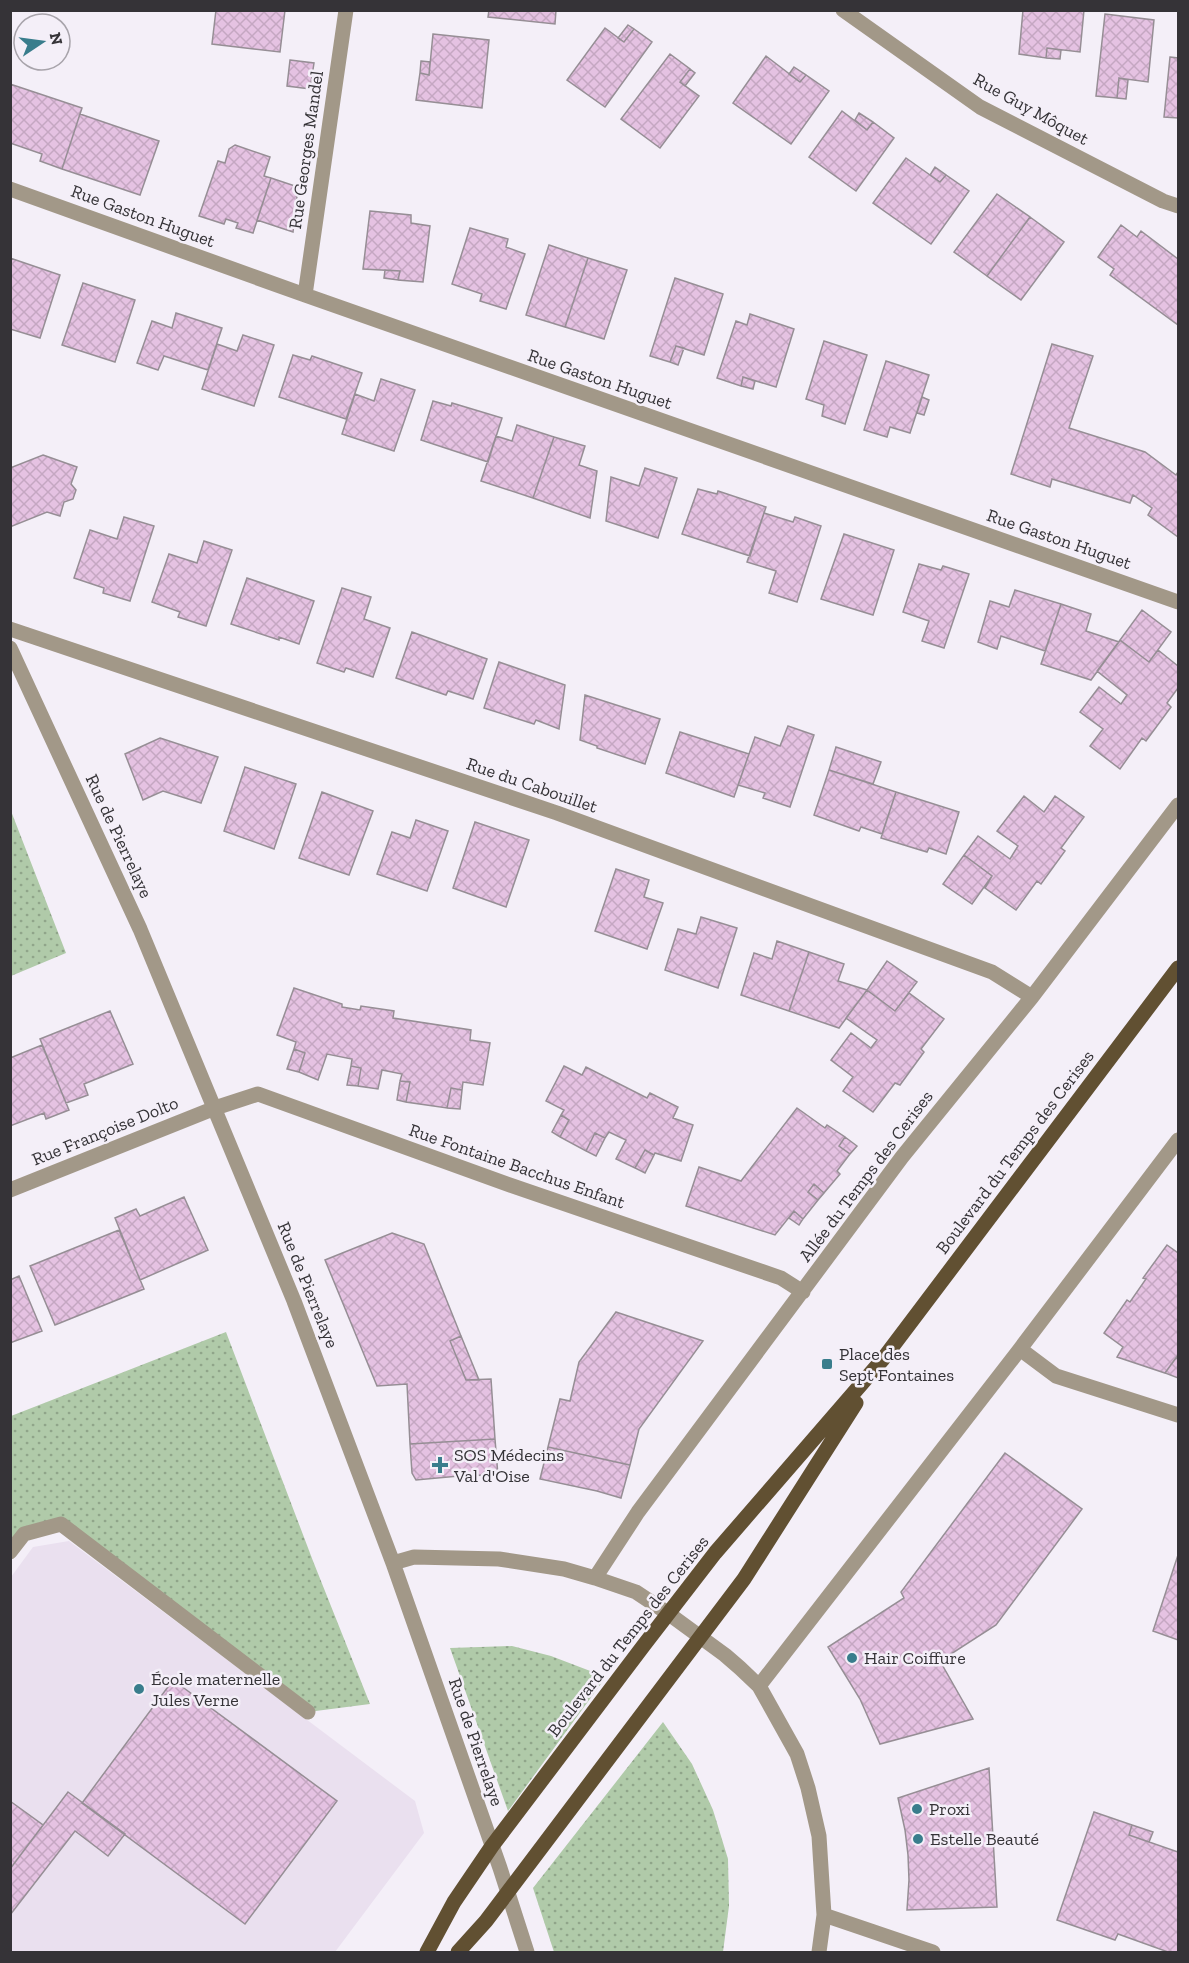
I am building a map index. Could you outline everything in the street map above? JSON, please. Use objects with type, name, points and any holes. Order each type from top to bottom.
[{"type":"main road","name":"Boulevard du Temps des Cerises","points":[[427,1953],[454,1902],[492,1846],[715,1553],[883,1359],[1179,968]]},
{"type":"main road","name":"Boulevard du Temps des Cerises","points":[[458,1953],[508,1892],[744,1579],[883,1359]]},
{"type":"street","name":"Rue Georges Mandel","points":[[305,295],[345,10]]},
{"type":"street","name":"Rue Guy Môquet","points":[[843,10],[980,107],[1163,201],[1179,206]]},
{"type":"street","name":"Rue Gaston Huguet","points":[[10,189],[1179,602]]},
{"type":"street","name":"Rue du Cabouillet","points":[[10,629],[557,813],[992,972],[1032,997]]},
{"type":"street","name":"Rue de Pierrelaye","points":[[10,648],[141,929],[294,1300],[393,1563],[508,1892],[527,1953]]},
{"type":"street","name":"Allée du Temps des Cerises","points":[[595,1578],[638,1512],[902,1157],[1032,997],[1179,805]]},
{"type":"street","name":"Rue Fontaine Bacchus Enfant","points":[[215,1108],[258,1094],[507,1184],[781,1278],[803,1292]]},
{"type":"street","name":"Rue Françoise Dolto","points":[[10,1190],[215,1108]]},
{"type":"street","points":[[759,1686],[1179,1140]]},
{"type":"street","points":[[1020,1349],[1056,1376],[1179,1415]]},
{"type":"street","points":[[10,1552],[24,1534],[61,1524],[308,1712]]},
{"type":"street","points":[[393,1563],[414,1557],[499,1559],[564,1569],[595,1578],[636,1592],[725,1655],[759,1686],[796,1754],[808,1788],[819,1836],[824,1915],[819,1953]]},
{"type":"street","points":[[824,1915],[933,1953]]},
{"type":"shaded area","name":"École maternelle Jules Verne","points":[[69,1541],[415,1801],[424,1833],[335,1952],[11,1952],[11,1577],[33,1547]]},
{"type":"green space","points":[[11,811],[66,953],[10,976]]},
{"type":"green space","points":[[226,1332],[370,1704],[308,1712],[61,1525],[24,1534],[11,1552],[11,1416]]},
{"type":"green space","points":[[512,1646],[551,1656],[606,1677],[508,1811],[450,1648]]},
{"type":"green space","points":[[663,1722],[692,1764],[713,1810],[728,1859],[729,1906],[723,1952],[554,1952],[533,1888]]},
{"type":"building","points":[[216,10],[285,10],[280,52],[212,44]]},
{"type":"building","points":[[489,10],[556,10],[555,24],[488,17]]},
{"type":"building","points":[[1023,10],[1084,10],[1080,52],[1047,48],[1046,58],[1019,54]]},
{"type":"building","points":[[1105,14],[1154,20],[1148,82],[1119,78],[1117,98],[1096,96]]},
{"type":"building","points":[[628,25],[634,29],[624,42],[618,38]]},
{"type":"building","points":[[605,28],[624,42],[634,29],[652,42],[605,107],[567,80]]},
{"type":"building","points":[[433,34],[489,40],[482,108],[416,100],[420,73],[429,75]]},
{"type":"building","points":[[1047,48],[1061,50],[1060,59],[1046,58]]},
{"type":"building","points":[[670,54],[690,69],[680,82],[699,96],[660,148],[621,119]]},
{"type":"building","points":[[766,56],[800,82],[806,75],[829,91],[791,144],[733,103]]},
{"type":"building","points":[[1170,57],[1178,58],[1178,118],[1164,117]]},
{"type":"building","points":[[290,60],[314,63],[310,89],[287,86]]},
{"type":"building","points":[[421,61],[430,62],[429,75],[420,73]]},
{"type":"building","points":[[794,67],[806,75],[800,82],[789,74]]},
{"type":"building","points":[[690,69],[695,73],[685,86],[680,82]]},
{"type":"building","points":[[1119,78],[1128,80],[1126,99],[1117,98]]},
{"type":"building","points":[[10,84],[82,108],[62,169],[40,161],[42,154],[10,143]]},
{"type":"building","points":[[842,111],[867,130],[873,122],[894,138],[856,191],[809,157]]},
{"type":"building","points":[[859,113],[873,122],[867,130],[855,120]]},
{"type":"building","points":[[80,114],[159,141],[140,195],[62,169]]},
{"type":"building","points":[[235,145],[270,157],[264,176],[271,178],[253,233],[236,228],[238,223],[226,219],[224,224],[199,216],[218,161],[225,163],[229,149]]},
{"type":"building","points":[[906,158],[940,182],[946,175],[969,191],[931,244],[873,203]]},
{"type":"building","points":[[935,167],[946,175],[940,182],[930,175]]},
{"type":"building","points":[[271,178],[298,187],[293,232],[257,220]]},
{"type":"building","points":[[997,194],[1030,217],[987,276],[954,252]]},
{"type":"building","points":[[370,211],[411,215],[411,223],[430,226],[423,282],[398,280],[400,271],[363,269]]},
{"type":"building","points":[[1030,217],[1064,242],[1021,300],[987,276]]},
{"type":"building","points":[[1121,225],[1137,237],[1141,231],[1178,259],[1178,325],[1110,275],[1114,269],[1098,257]]},
{"type":"building","points":[[470,228],[508,239],[506,247],[525,254],[506,309],[480,301],[482,294],[452,284]]},
{"type":"building","points":[[549,245],[588,258],[565,327],[526,315]]},
{"type":"building","points":[[10,258],[60,275],[40,338],[10,329]]},
{"type":"building","points":[[588,258],[627,270],[604,339],[565,327]]},
{"type":"building","points":[[385,270],[400,271],[398,280],[384,278]]},
{"type":"building","points":[[675,278],[723,294],[704,355],[676,346],[670,362],[650,356]]},
{"type":"building","points":[[83,283],[135,300],[115,362],[62,345]]},
{"type":"building","points":[[176,313],[222,328],[208,370],[164,356],[158,370],[137,363],[152,321],[172,328]]},
{"type":"building","points":[[750,314],[794,329],[776,387],[743,377],[741,386],[717,378],[736,321],[747,325]]},
{"type":"building","points":[[243,335],[274,345],[254,406],[202,389],[217,344],[237,351]]},
{"type":"building","points":[[824,341],[867,355],[845,424],[822,416],[824,405],[806,399]]},
{"type":"building","points":[[1052,344],[1093,356],[1069,428],[1145,452],[1176,475],[1178,472],[1178,537],[1148,515],[1152,508],[1133,495],[1130,503],[1052,479],[1050,487],[1011,474]]},
{"type":"building","points":[[676,346],[684,348],[678,365],[670,362]]},
{"type":"building","points":[[293,355],[310,360],[312,356],[362,373],[346,419],[279,397]]},
{"type":"building","points":[[886,361],[929,375],[910,433],[890,427],[887,437],[864,430]]},
{"type":"building","points":[[743,377],[755,381],[753,389],[741,386]]},
{"type":"building","points":[[381,379],[415,390],[394,451],[342,434],[355,394],[374,401]]},
{"type":"building","points":[[922,397],[929,400],[924,415],[917,413]]},
{"type":"building","points":[[433,401],[451,406],[452,403],[502,418],[488,462],[421,440]]},
{"type":"building","points":[[517,425],[554,437],[533,498],[481,481],[496,436],[512,441]]},
{"type":"building","points":[[554,437],[585,446],[579,465],[597,471],[590,518],[533,498]]},
{"type":"building","points":[[43,455],[77,467],[71,484],[76,490],[73,499],[64,502],[60,516],[47,512],[10,527],[10,468]]},
{"type":"building","points":[[645,468],[677,478],[658,538],[606,521],[611,477],[639,486]]},
{"type":"building","points":[[698,489],[717,494],[718,491],[766,507],[750,556],[682,534]]},
{"type":"building","points":[[764,513],[793,522],[795,517],[821,526],[797,602],[769,593],[776,571],[747,562]]},
{"type":"building","points":[[124,517],[154,526],[130,601],[103,593],[104,588],[74,578],[90,530],[117,539]]},
{"type":"building","points":[[844,534],[894,550],[873,615],[821,599]]},
{"type":"building","points":[[204,541],[232,550],[206,626],[178,617],[180,612],[152,602],[169,554],[197,563]]},
{"type":"building","points":[[919,564],[941,570],[943,566],[969,574],[944,648],[922,641],[929,621],[903,612]]},
{"type":"building","points":[[247,578],[314,601],[299,644],[279,637],[279,640],[231,624]]},
{"type":"building","points":[[342,588],[371,597],[364,619],[390,628],[373,677],[346,668],[344,672],[317,663]]},
{"type":"building","points":[[1015,590],[1061,604],[1045,651],[1001,636],[997,649],[978,642],[990,601],[1009,607]]},
{"type":"building","points":[[1061,604],[1091,614],[1086,631],[1119,642],[1091,680],[1041,664]]},
{"type":"building","points":[[1142,610],[1171,632],[1149,662],[1120,640]]},
{"type":"building","points":[[412,632],[487,659],[473,699],[448,691],[446,695],[396,678]]},
{"type":"building","points":[[1120,640],[1149,662],[1158,650],[1178,666],[1178,688],[1167,703],[1171,707],[1146,741],[1142,738],[1120,769],[1090,746],[1103,729],[1080,712],[1099,687],[1121,704],[1127,695],[1097,671]]},
{"type":"building","points":[[499,662],[565,685],[559,729],[536,720],[534,724],[484,708]]},
{"type":"building","points":[[585,695],[660,719],[645,764],[580,740]]},
{"type":"building","points":[[788,726],[814,735],[790,807],[763,798],[765,793],[738,785],[755,737],[780,746]]},
{"type":"building","points":[[680,732],[749,754],[734,797],[666,773]]},
{"type":"building","points":[[160,738],[218,757],[201,803],[163,791],[143,800],[125,754]]},
{"type":"building","points":[[836,747],[881,762],[873,784],[829,770]]},
{"type":"building","points":[[245,767],[296,784],[274,849],[224,831]]},
{"type":"building","points":[[829,770],[896,792],[882,834],[861,827],[859,831],[814,815]]},
{"type":"building","points":[[322,792],[373,811],[349,875],[299,858]]},
{"type":"building","points":[[896,792],[959,812],[946,854],[929,848],[927,852],[881,838]]},
{"type":"building","points":[[1024,796],[1044,812],[1055,796],[1084,817],[1061,848],[1065,851],[1041,884],[1037,881],[1016,910],[985,888],[992,876],[964,855],[978,836],[1010,859],[1018,846],[997,831]]},
{"type":"building","points":[[416,820],[448,831],[427,891],[377,874],[392,832],[410,838]]},
{"type":"building","points":[[475,822],[529,840],[506,907],[453,888]]},
{"type":"building","points":[[964,855],[992,876],[972,904],[943,884]]},
{"type":"building","points":[[616,869],[649,880],[644,897],[663,903],[647,949],[595,931]]},
{"type":"building","points":[[701,917],[737,928],[718,988],[665,970],[678,929],[696,934]]},
{"type":"building","points":[[777,941],[809,952],[789,1011],[741,995],[754,953],[772,959]]},
{"type":"building","points":[[809,952],[844,964],[838,981],[867,990],[839,1028],[789,1011]]},
{"type":"building","points":[[887,961],[917,982],[895,1011],[867,990]]},
{"type":"building","points":[[294,988],[342,1004],[342,1007],[360,1010],[361,1006],[394,1011],[393,1018],[471,1030],[470,1040],[490,1043],[483,1085],[463,1082],[462,1090],[451,1088],[447,1108],[406,1102],[410,1082],[400,1081],[402,1074],[382,1070],[378,1089],[358,1086],[361,1068],[351,1066],[352,1059],[327,1054],[318,1080],[299,1072],[305,1053],[294,1049],[296,1042],[277,1035]]},
{"type":"building","points":[[867,990],[895,1011],[909,993],[944,1019],[921,1049],[924,1052],[900,1085],[895,1083],[873,1112],[843,1091],[853,1077],[831,1060],[851,1033],[871,1048],[877,1040],[846,1018]]},
{"type":"building","points":[[110,1011],[133,1064],[84,1084],[88,1095],[66,1103],[40,1039]]},
{"type":"building","points":[[42,1045],[69,1110],[46,1119],[44,1113],[10,1126],[10,1058]]},
{"type":"building","points":[[294,1049],[305,1053],[299,1072],[287,1069]]},
{"type":"building","points":[[351,1066],[361,1068],[358,1086],[347,1085]]},
{"type":"building","points":[[564,1066],[582,1075],[586,1067],[647,1098],[650,1093],[678,1107],[673,1118],[693,1125],[681,1161],[655,1153],[654,1155],[645,1150],[635,1168],[616,1159],[626,1140],[609,1132],[605,1138],[595,1133],[586,1151],[560,1137],[569,1120],[561,1115],[564,1110],[546,1101]]},
{"type":"building","points":[[400,1081],[410,1082],[406,1102],[397,1100]]},
{"type":"building","points":[[451,1088],[462,1090],[460,1109],[447,1108]]},
{"type":"building","points":[[797,1108],[825,1128],[827,1125],[845,1137],[839,1146],[850,1154],[837,1171],[840,1174],[824,1193],[814,1184],[808,1192],[818,1200],[803,1219],[794,1211],[775,1235],[686,1206],[699,1167],[741,1181]]},
{"type":"building","points":[[561,1115],[569,1120],[560,1137],[552,1132]]},
{"type":"building","points":[[595,1133],[605,1138],[596,1156],[586,1151]]},
{"type":"building","points":[[845,1137],[857,1146],[850,1154],[839,1146]]},
{"type":"building","points":[[645,1150],[654,1155],[645,1173],[635,1168]]},
{"type":"building","points":[[814,1184],[824,1193],[818,1200],[808,1192]]},
{"type":"building","points":[[184,1197],[208,1250],[140,1280],[115,1218],[136,1209],[140,1216]]},
{"type":"building","points":[[794,1211],[803,1219],[799,1225],[789,1218]]},
{"type":"building","points":[[119,1230],[144,1289],[55,1325],[30,1266]]},
{"type":"building","points":[[392,1233],[424,1244],[461,1336],[450,1341],[466,1380],[491,1379],[495,1439],[410,1444],[407,1384],[377,1386],[325,1260]]},
{"type":"building","points":[[1167,1245],[1178,1253],[1178,1355],[1165,1373],[1117,1357],[1123,1347],[1104,1333],[1127,1300],[1130,1302],[1146,1279],[1143,1278]]},
{"type":"building","points":[[19,1276],[42,1331],[10,1343],[10,1280]]},
{"type":"building","points":[[616,1312],[703,1341],[639,1429],[630,1465],[548,1447],[560,1399],[570,1401],[579,1362]]},
{"type":"building","points":[[461,1336],[479,1380],[466,1380],[450,1341]]},
{"type":"building","points":[[1176,1358],[1178,1359],[1178,1378],[1165,1373]]},
{"type":"building","points":[[495,1439],[498,1476],[470,1475],[416,1480],[412,1473],[410,1444]]},
{"type":"building","points":[[548,1447],[630,1465],[621,1498],[540,1479]]},
{"type":"building","points":[[1005,1453],[1082,1509],[996,1625],[940,1661],[973,1719],[880,1744],[860,1699],[828,1647],[904,1598],[901,1592]]},
{"type":"building","points":[[1178,1555],[1178,1640],[1153,1631]]},
{"type":"building","points":[[173,1680],[337,1801],[245,1924],[82,1803]]},
{"type":"building","points":[[989,1768],[997,1907],[907,1910],[908,1855],[898,1798]]},
{"type":"building","points":[[68,1792],[125,1834],[108,1856],[75,1831],[10,1915],[10,1869]]},
{"type":"building","points":[[10,1801],[43,1825],[10,1869]]},
{"type":"building","points":[[1094,1812],[1132,1825],[1129,1835],[1178,1852],[1178,1952],[1168,1952],[1118,1934],[1115,1940],[1057,1920]]},
{"type":"building","points":[[1132,1825],[1153,1832],[1149,1842],[1129,1835]]},
{"type":"place","name":"Place des Sept Fontaines","points":[[827,1364]]},
{"type":"place","name":"SOS Médecins Val d'Oise","points":[[440,1465]]},
{"type":"place","name":"Hair Coiffure","points":[[852,1658]]},
{"type":"place","name":"École maternelle Jules Verne","points":[[139,1689]]},
{"type":"place","name":"Proxi","points":[[917,1809]]},
{"type":"place","name":"Estelle Beauté","points":[[918,1839]]}]
